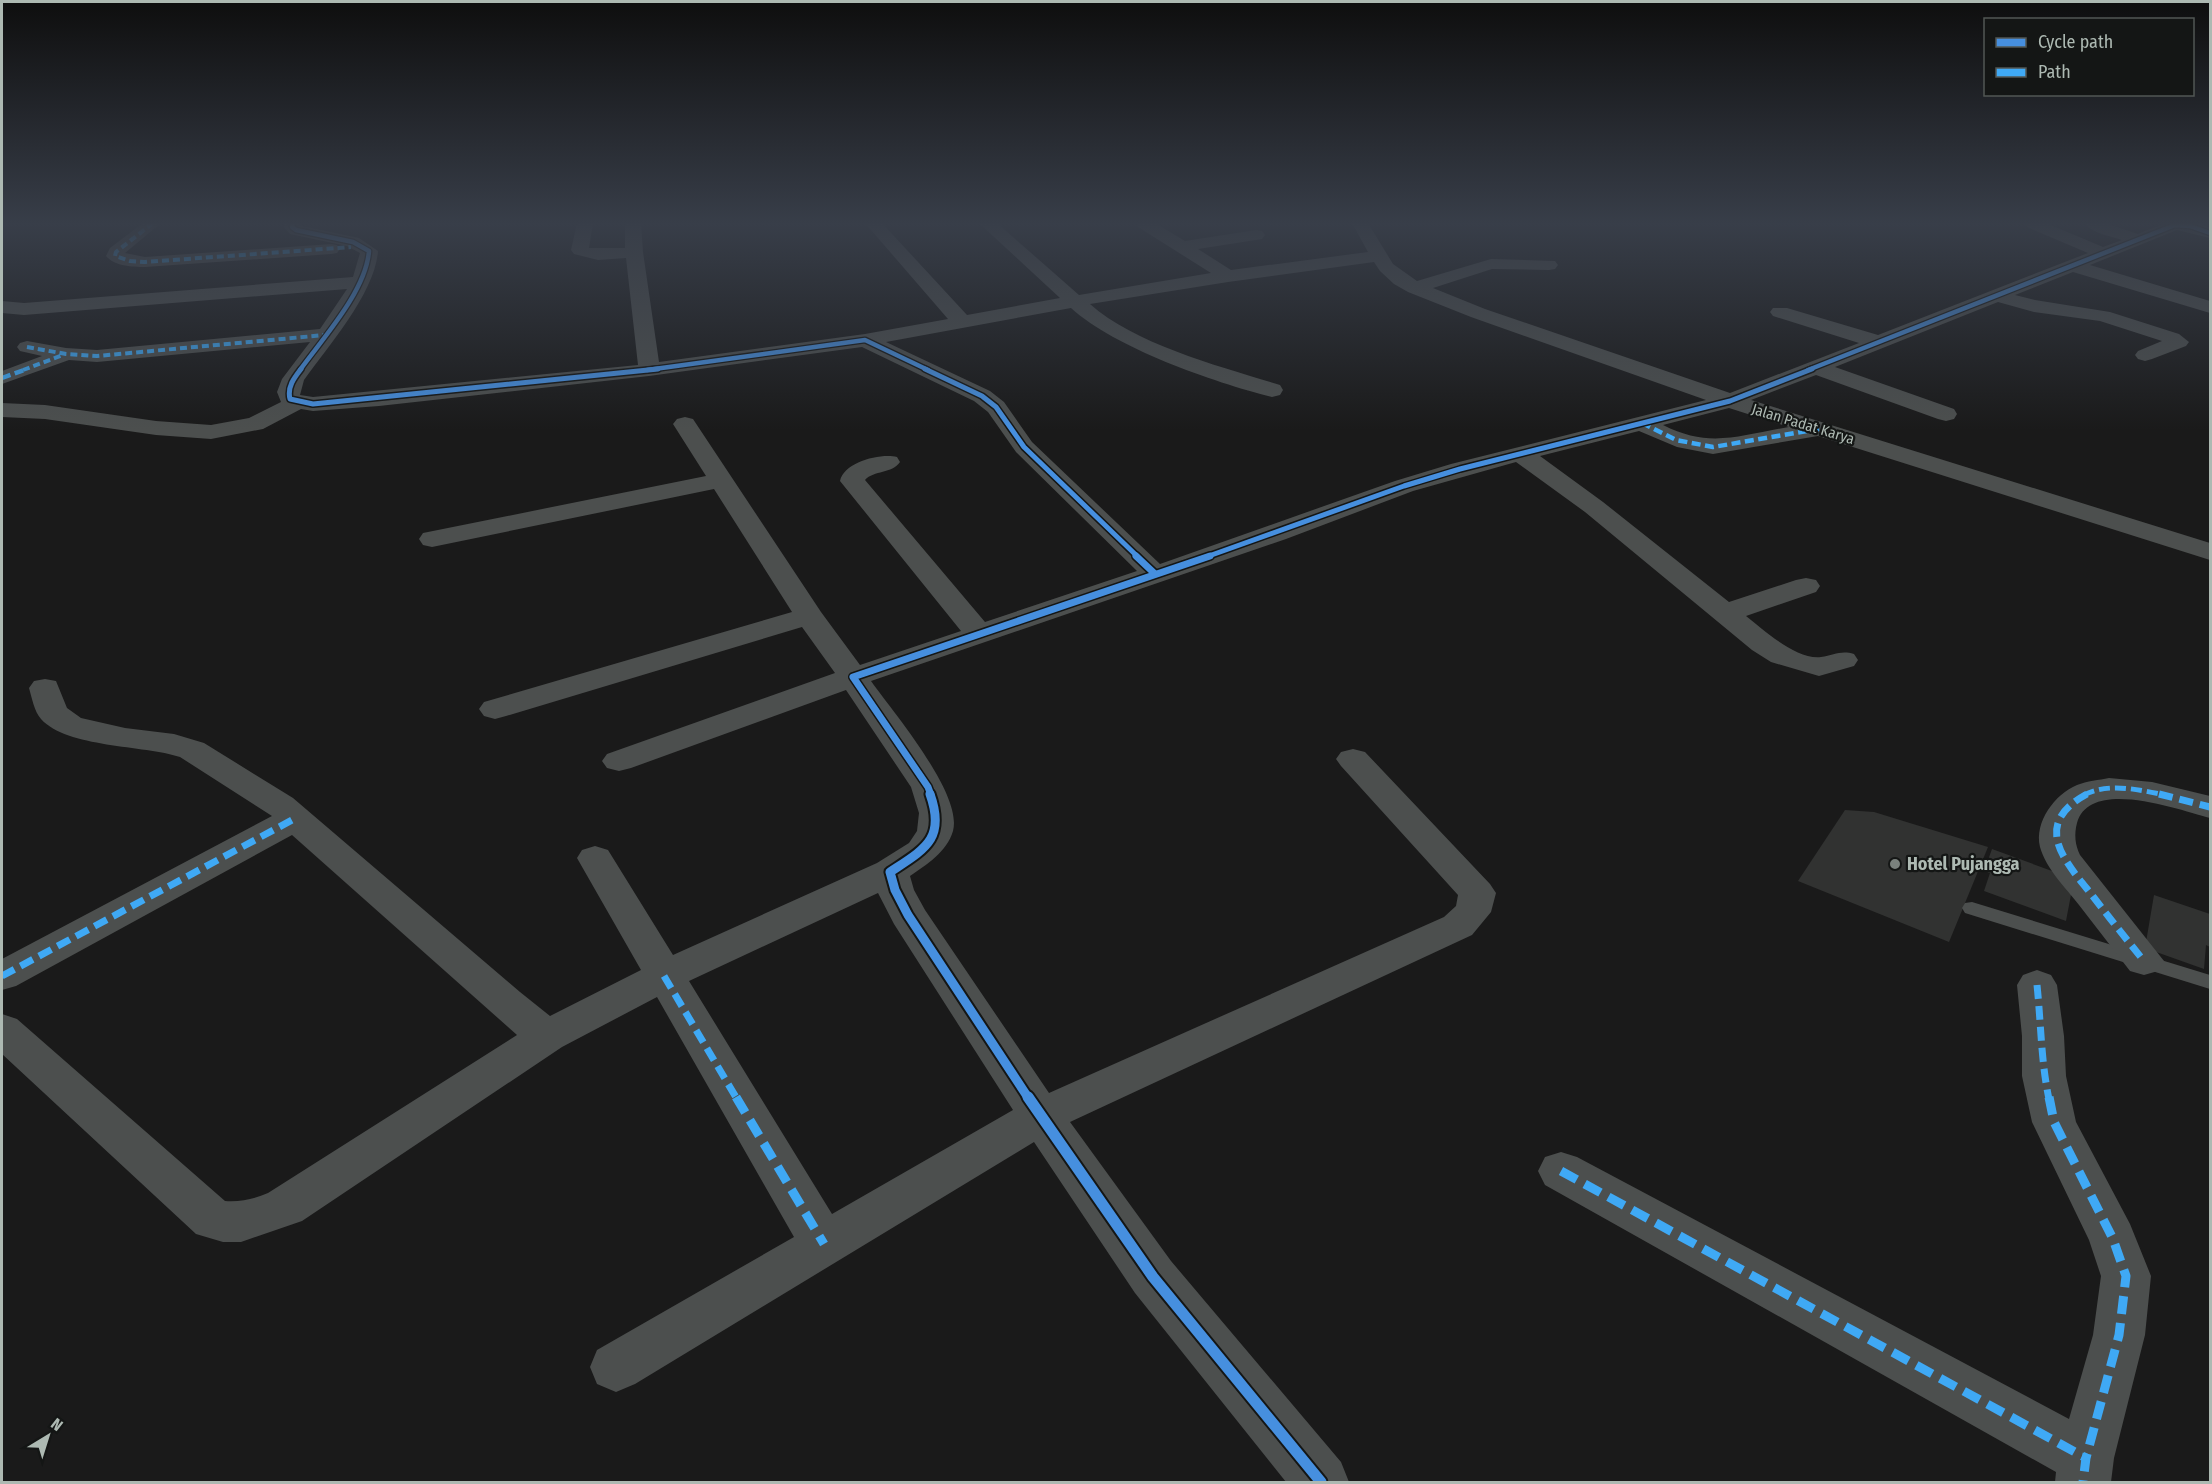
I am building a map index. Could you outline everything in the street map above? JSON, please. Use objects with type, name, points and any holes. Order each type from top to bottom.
[{"type":"street","points":[[2,307],[24,309],[232,292]]},
{"type":"street","points":[[353,292],[293,379],[288,392],[290,399],[313,404],[379,399],[649,370],[865,340],[1125,292]]},
{"type":"street","points":[[639,292],[649,370]]},
{"type":"street","points":[[935,292],[963,323]]},
{"type":"street","points":[[1067,292],[1089,314],[1125,336],[1198,366],[1272,390]]},
{"type":"street","name":"Jalan Padat Karya","points":[[1426,292],[1478,313],[1730,401],[2211,552]]},
{"type":"street","points":[[619,761],[853,677],[1276,533],[1404,486],[1730,401],[2007,292]]},
{"type":"street","points":[[2161,292],[2211,307]]},
{"type":"street","points":[[1998,296],[2034,306],[2103,316],[2179,342],[2145,355]]},
{"type":"street","points":[[1780,312],[1878,342]]},
{"type":"street","points":[[27,347],[66,354],[98,356],[325,335]]},
{"type":"street","points":[[865,340],[982,396],[996,407],[1024,447],[1154,573]]},
{"type":"street","points":[[2,378],[66,354]]},
{"type":"street","points":[[1815,368],[1946,414]]},
{"type":"street","points":[[2,410],[45,412],[156,428],[211,432],[255,424],[298,402]]},
{"type":"street","points":[[1642,423],[1677,441],[1713,447],[1819,429]]},
{"type":"street","points":[[2,1030],[213,1220],[227,1223],[243,1222],[261,1218],[285,1207],[547,1036],[664,976],[890,872],[922,851],[935,832],[937,813],[928,787],[809,616],[685,424]]},
{"type":"street","points":[[1521,454],[1594,507],[1782,656],[1819,667],[1843,660]]},
{"type":"street","points":[[888,462],[861,470],[853,476],[852,481],[979,634]]},
{"type":"street","points":[[432,539],[722,480]]},
{"type":"street","points":[[1725,613],[1806,586]]},
{"type":"street","points":[[495,709],[809,616]]},
{"type":"street","points":[[45,688],[53,713],[70,725],[125,738],[174,744],[192,750],[281,806],[505,1003],[547,1036]]},
{"type":"street","points":[[616,1367],[1041,1116],[1458,926],[1469,917],[1477,905],[1477,893],[1353,759]]},
{"type":"street","points":[[2144,961],[2059,850],[2057,833],[2062,817],[2070,804],[2082,794],[2106,788],[2138,790],[2211,807]]},
{"type":"street","points":[[2,976],[294,819]]},
{"type":"street","points":[[595,858],[824,1244]]},
{"type":"street","points":[[890,872],[895,890],[908,915],[1041,1116],[1153,1277],[1321,1482]]},
{"type":"street","points":[[1561,1171],[2084,1470],[2119,1335],[2126,1276],[2112,1239],[2054,1122],[2044,1076],[2043,1036],[2037,985]]},
{"type":"lane","points":[[1972,908],[2211,982]]},
{"type":"building","name":"Hotel Pujangga","points":[[1845,810],[1874,812],[1988,847],[1949,942],[1798,881]]},
{"type":"building","points":[[1992,849],[2074,879],[2066,921],[1984,891],[1990,873],[1984,871]]},
{"type":"building","points":[[2154,895],[2210,914],[2210,947],[2206,945],[2204,969],[2145,948]]},
{"type":"marked path","points":[[27,347],[66,354],[97,356],[325,335]]},
{"type":"marked path","points":[[2,378],[63,355]]},
{"type":"marked path","points":[[1642,423],[1676,440],[1713,447],[1819,429]]},
{"type":"marked path","points":[[2144,961],[2063,858],[2057,839],[2062,816],[2074,801],[2090,792],[2109,789],[2152,792],[2210,807]]},
{"type":"marked path","points":[[2,976],[294,819]]},
{"type":"marked path","points":[[664,976],[824,1244]]},
{"type":"marked path","points":[[2037,985],[2043,1036],[2044,1076],[2054,1122],[2113,1239],[2126,1276],[2119,1335],[2086,1458],[2083,1482]]},
{"type":"marked path","points":[[1561,1171],[2086,1458]]},
{"type":"cycle path","points":[[354,292],[293,379],[288,392],[290,399],[313,404],[379,399],[649,370],[865,340],[982,396],[996,407],[1024,447],[1154,573]]},
{"type":"cycle path","points":[[1321,1482],[1153,1277],[1041,1116],[908,915],[895,890],[890,872],[922,851],[935,832],[937,813],[928,787],[853,677],[1277,533],[1404,486],[1460,469],[1730,401],[2005,292]]},
{"type":"place","name":"Hotel Pujangga","points":[[1895,864]]}]
